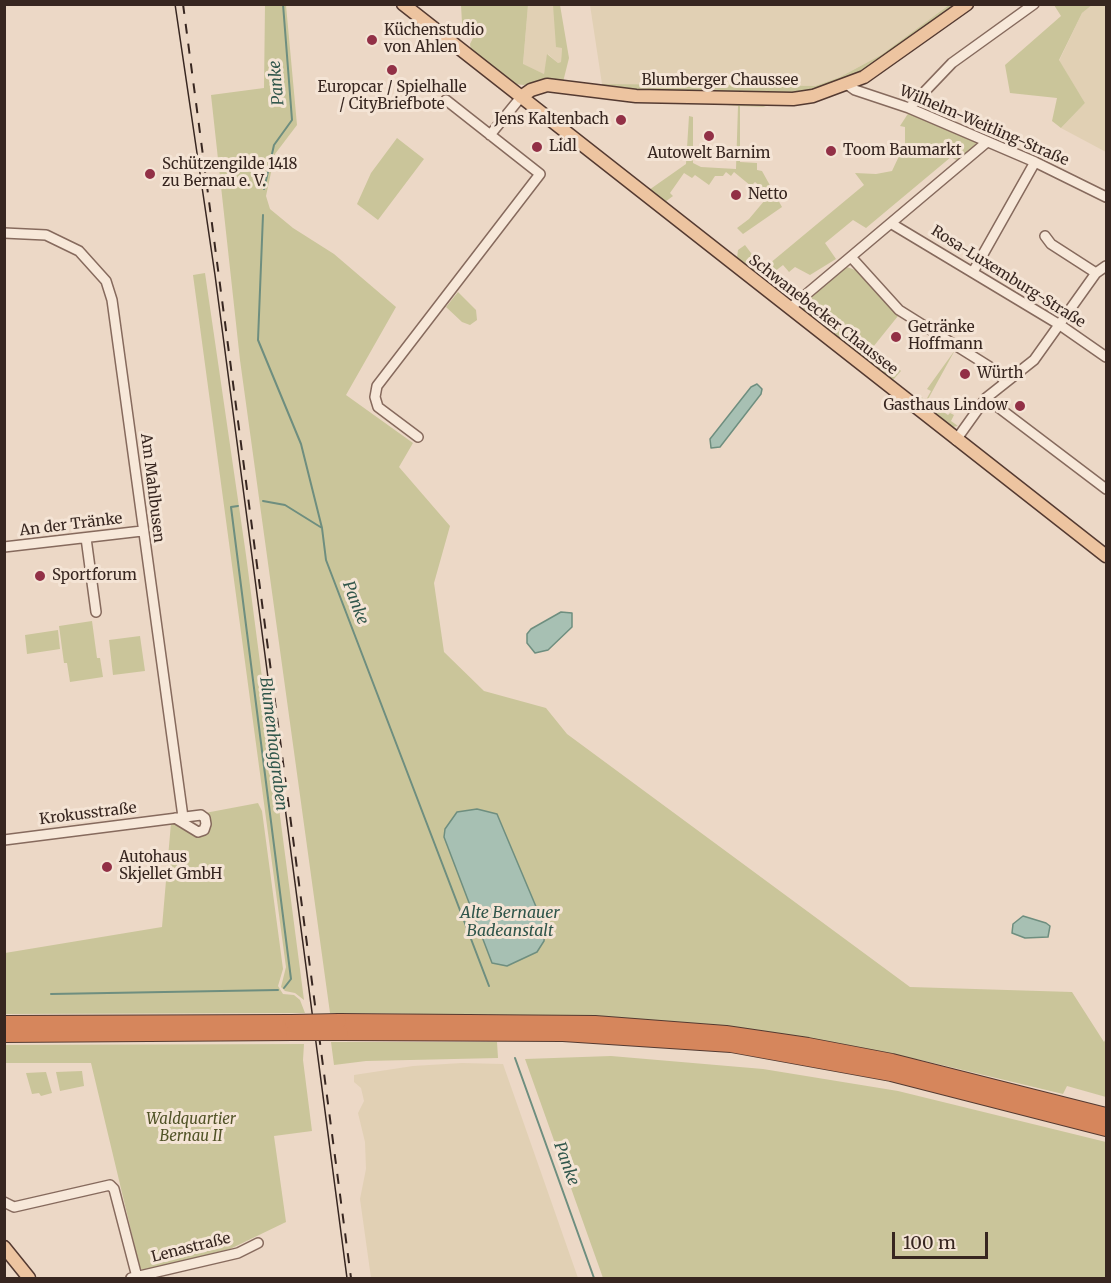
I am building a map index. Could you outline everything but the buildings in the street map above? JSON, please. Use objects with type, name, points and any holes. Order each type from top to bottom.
[{"type":"highway","points":[[4,1023],[292,1028]]},
{"type":"highway","points":[[4,1035],[595,1023],[726,1034],[808,1045],[892,1061],[1107,1115]]},
{"type":"highway","points":[[340,1027],[563,1034],[731,1045],[891,1074],[1107,1129]]},
{"type":"main road","name":"Schwanebecker Chaussee","points":[[403,4],[956,441],[1107,556]]},
{"type":"main road","name":"Blumberger Chaussee","points":[[521,96],[547,85],[636,96],[794,99],[848,85],[864,77],[967,4]]},
{"type":"main road","points":[[4,1247],[29,1278]]},
{"type":"street","points":[[909,108],[952,63],[1034,4]]},
{"type":"street","name":"Wilhelm-Weitling-Straße","points":[[848,85],[855,90],[909,108],[1035,162],[1107,197]]},
{"type":"street","points":[[490,135],[521,96]]},
{"type":"street","points":[[417,436],[378,407],[375,397],[377,386],[540,174],[446,100]]},
{"type":"street","points":[[790,308],[987,142]]},
{"type":"street","points":[[973,272],[1035,162]]},
{"type":"street","name":"Rosa-Luxemburg-Straße","points":[[892,224],[1060,325],[1107,357]]},
{"type":"street","name":"Am Mahlbusen","points":[[4,233],[38,234],[70,245],[87,258],[106,281],[112,300],[161,667],[170,714],[179,818]]},
{"type":"street","points":[[1045,236],[1051,244],[1096,273]]},
{"type":"street","points":[[851,257],[899,310],[998,372],[1005,382]]},
{"type":"street","points":[[956,441],[986,398],[1034,360],[1096,273],[1107,266]]},
{"type":"street","points":[[986,398],[1107,489]]},
{"type":"street","name":"An der Tränke","points":[[4,547],[142,531]]},
{"type":"street","points":[[86,538],[96,612]]},
{"type":"street","name":"Krokusstraße","points":[[4,840],[179,818]]},
{"type":"street","points":[[4,1202],[14,1207],[110,1185],[114,1189],[134,1278]]},
{"type":"street","name":"Lenastraße","points":[[134,1278],[238,1253],[258,1243]]},
{"type":"shaded area","points":[[528,5],[553,5],[562,48],[561,62],[558,63],[548,54],[544,74],[523,65]]},
{"type":"shaded area","points":[[590,5],[949,5],[881,55],[840,77],[815,86],[789,88],[602,84]]},
{"type":"shaded area","points":[[1092,5],[1106,5],[1106,152],[1061,128],[1085,103],[1059,61],[1082,13]]},
{"type":"shaded area","points":[[462,1063],[503,1064],[578,1278],[371,1278],[360,1199],[366,1169],[365,1142],[358,1113],[364,1101],[361,1088],[354,1082],[354,1075],[413,1066]]},
{"type":"green space","points":[[265,5],[286,5],[297,125],[275,154],[266,196],[270,209],[293,228],[334,254],[396,307],[346,395],[413,443],[399,467],[450,526],[434,583],[444,652],[484,691],[546,708],[567,734],[910,987],[1072,992],[1104,1042],[1106,1038],[1106,1097],[1067,1086],[1063,1094],[921,1060],[727,1027],[596,1016],[330,1013],[240,360],[211,95],[264,88]],"holes":[[[497,814],[545,928],[492,963],[444,837]]]},
{"type":"green space","points":[[461,5],[528,5],[523,64],[544,74],[547,54],[558,63],[561,62],[562,48],[556,47],[553,5],[560,5],[569,58],[563,82],[549,79],[524,85],[514,84],[471,51],[470,44],[476,32],[462,23]]},
{"type":"green space","points":[[949,5],[960,5],[866,72],[814,91],[780,95],[600,89],[602,84],[815,86],[840,77],[881,55]]},
{"type":"green space","points":[[1054,5],[1092,5],[1082,13],[1059,60],[1085,103],[1061,128],[1052,121],[1057,98],[1010,93],[1005,65],[1061,16]]},
{"type":"green space","points":[[727,103],[755,103],[766,107],[740,106],[740,162],[757,163],[757,170],[762,171],[782,207],[743,234],[737,228],[749,219],[770,194],[755,182],[751,186],[734,172],[731,176],[726,172],[723,176],[715,176],[709,185],[695,175],[692,178],[684,173],[670,193],[673,196],[665,202],[649,190],[686,164],[689,116],[693,117],[693,163],[701,167],[736,169],[738,106],[727,105]]},
{"type":"green space","points":[[909,112],[977,141],[976,146],[958,161],[951,157],[866,228],[853,220],[825,243],[836,259],[810,275],[795,267],[789,272],[783,265],[769,276],[763,269],[864,185],[855,173],[876,174],[892,171],[900,154],[905,151],[905,127],[900,126]]},
{"type":"green space","points":[[397,138],[424,159],[378,220],[357,204],[371,173]]},
{"type":"green space","points":[[745,245],[763,269],[758,274],[737,258],[738,250]]},
{"type":"green space","points":[[844,266],[858,271],[898,316],[869,352],[895,373],[899,369],[901,371],[894,379],[891,380],[802,312],[803,301]]},
{"type":"green space","points":[[205,273],[246,555],[304,1000],[281,987],[286,967],[193,275]]},
{"type":"green space","points":[[458,292],[476,310],[477,320],[470,325],[462,322],[446,307]]},
{"type":"green space","points":[[955,350],[927,401],[948,415],[950,413],[954,415],[951,421],[958,426],[953,427],[915,400],[918,395],[926,400],[931,391],[927,389]]},
{"type":"green space","points":[[92,621],[97,658],[100,658],[103,677],[70,682],[67,663],[64,663],[59,626]]},
{"type":"green space","points":[[58,630],[60,649],[27,654],[25,635]]},
{"type":"green space","points":[[140,636],[145,671],[113,675],[109,640]]},
{"type":"green space","points":[[258,803],[262,811],[283,969],[278,986],[283,994],[294,995],[300,1000],[305,1013],[5,1014],[5,953],[162,927],[171,823],[177,823],[195,835],[202,836],[207,831],[205,813]]},
{"type":"green space","points":[[331,1042],[497,1042],[498,1058],[366,1061],[334,1065]]},
{"type":"green space","name":"Waldquartier Bernau II","points":[[304,1044],[303,1060],[312,1131],[274,1136],[286,1222],[230,1249],[144,1271],[140,1268],[91,1063],[5,1063],[4,1045]]},
{"type":"green space","points":[[611,1056],[763,1069],[898,1091],[1106,1142],[1106,1278],[603,1278],[525,1059]]},
{"type":"green space","points":[[82,1071],[84,1086],[60,1091],[56,1072]]},
{"type":"green space","points":[[46,1072],[52,1093],[41,1096],[39,1093],[32,1094],[26,1073]]},
{"type":"water","points":[[757,384],[762,389],[761,394],[720,447],[711,448],[710,439],[751,387]]},
{"type":"water","points":[[561,612],[572,613],[572,627],[548,650],[535,653],[527,643],[527,634],[531,629]]},
{"type":"water","name":"Alte Bernauer Badeanstalt","points":[[477,809],[497,814],[545,928],[544,941],[537,952],[507,966],[492,963],[444,837],[445,829],[457,812]]},
{"type":"water","points":[[1023,916],[1050,926],[1048,937],[1025,938],[1012,933],[1013,924]]},
{"type":"waterway","name":"Panke","points":[[264,189],[274,145],[292,120],[283,4]]},
{"type":"waterway","name":"Panke","points":[[263,215],[258,340],[301,444],[322,528],[326,560],[489,986]]},
{"type":"waterway","points":[[263,501],[285,505],[322,528]]},
{"type":"waterway","name":"Blumenhaggraben","points":[[238,506],[231,507],[291,979],[284,988]]},
{"type":"waterway","points":[[51,994],[278,990]]},
{"type":"waterway","name":"Panke","points":[[515,1058],[594,1278]]},
{"type":"tram line","points":[[175,4],[215,275],[347,1278]]},
{"type":"railway","points":[[183,4],[351,1278]]},
{"type":"place","name":"Küchenstudio von Ahlen","points":[[372,40]]},
{"type":"place","name":"Europcar / Spielhalle / CityBriefbote","points":[[392,70]]},
{"type":"place","name":"Jens Kaltenbach","points":[[621,120]]},
{"type":"place","name":"Autowelt Barnim","points":[[709,136]]},
{"type":"place","name":"Lidl","points":[[537,147]]},
{"type":"place","name":"Toom Baumarkt","points":[[831,151]]},
{"type":"place","name":"Schützengilde 1418 zu Bernau e. V.","points":[[150,174]]},
{"type":"place","name":"Netto","points":[[736,195]]},
{"type":"place","name":"Getränke Hoffmann","points":[[896,337]]},
{"type":"place","name":"Würth","points":[[965,374]]},
{"type":"place","name":"Gasthaus Lindow","points":[[1020,406]]},
{"type":"place","name":"Sportforum","points":[[40,576]]},
{"type":"place","name":"Autohaus Skjellet GmbH","points":[[107,867]]}]
